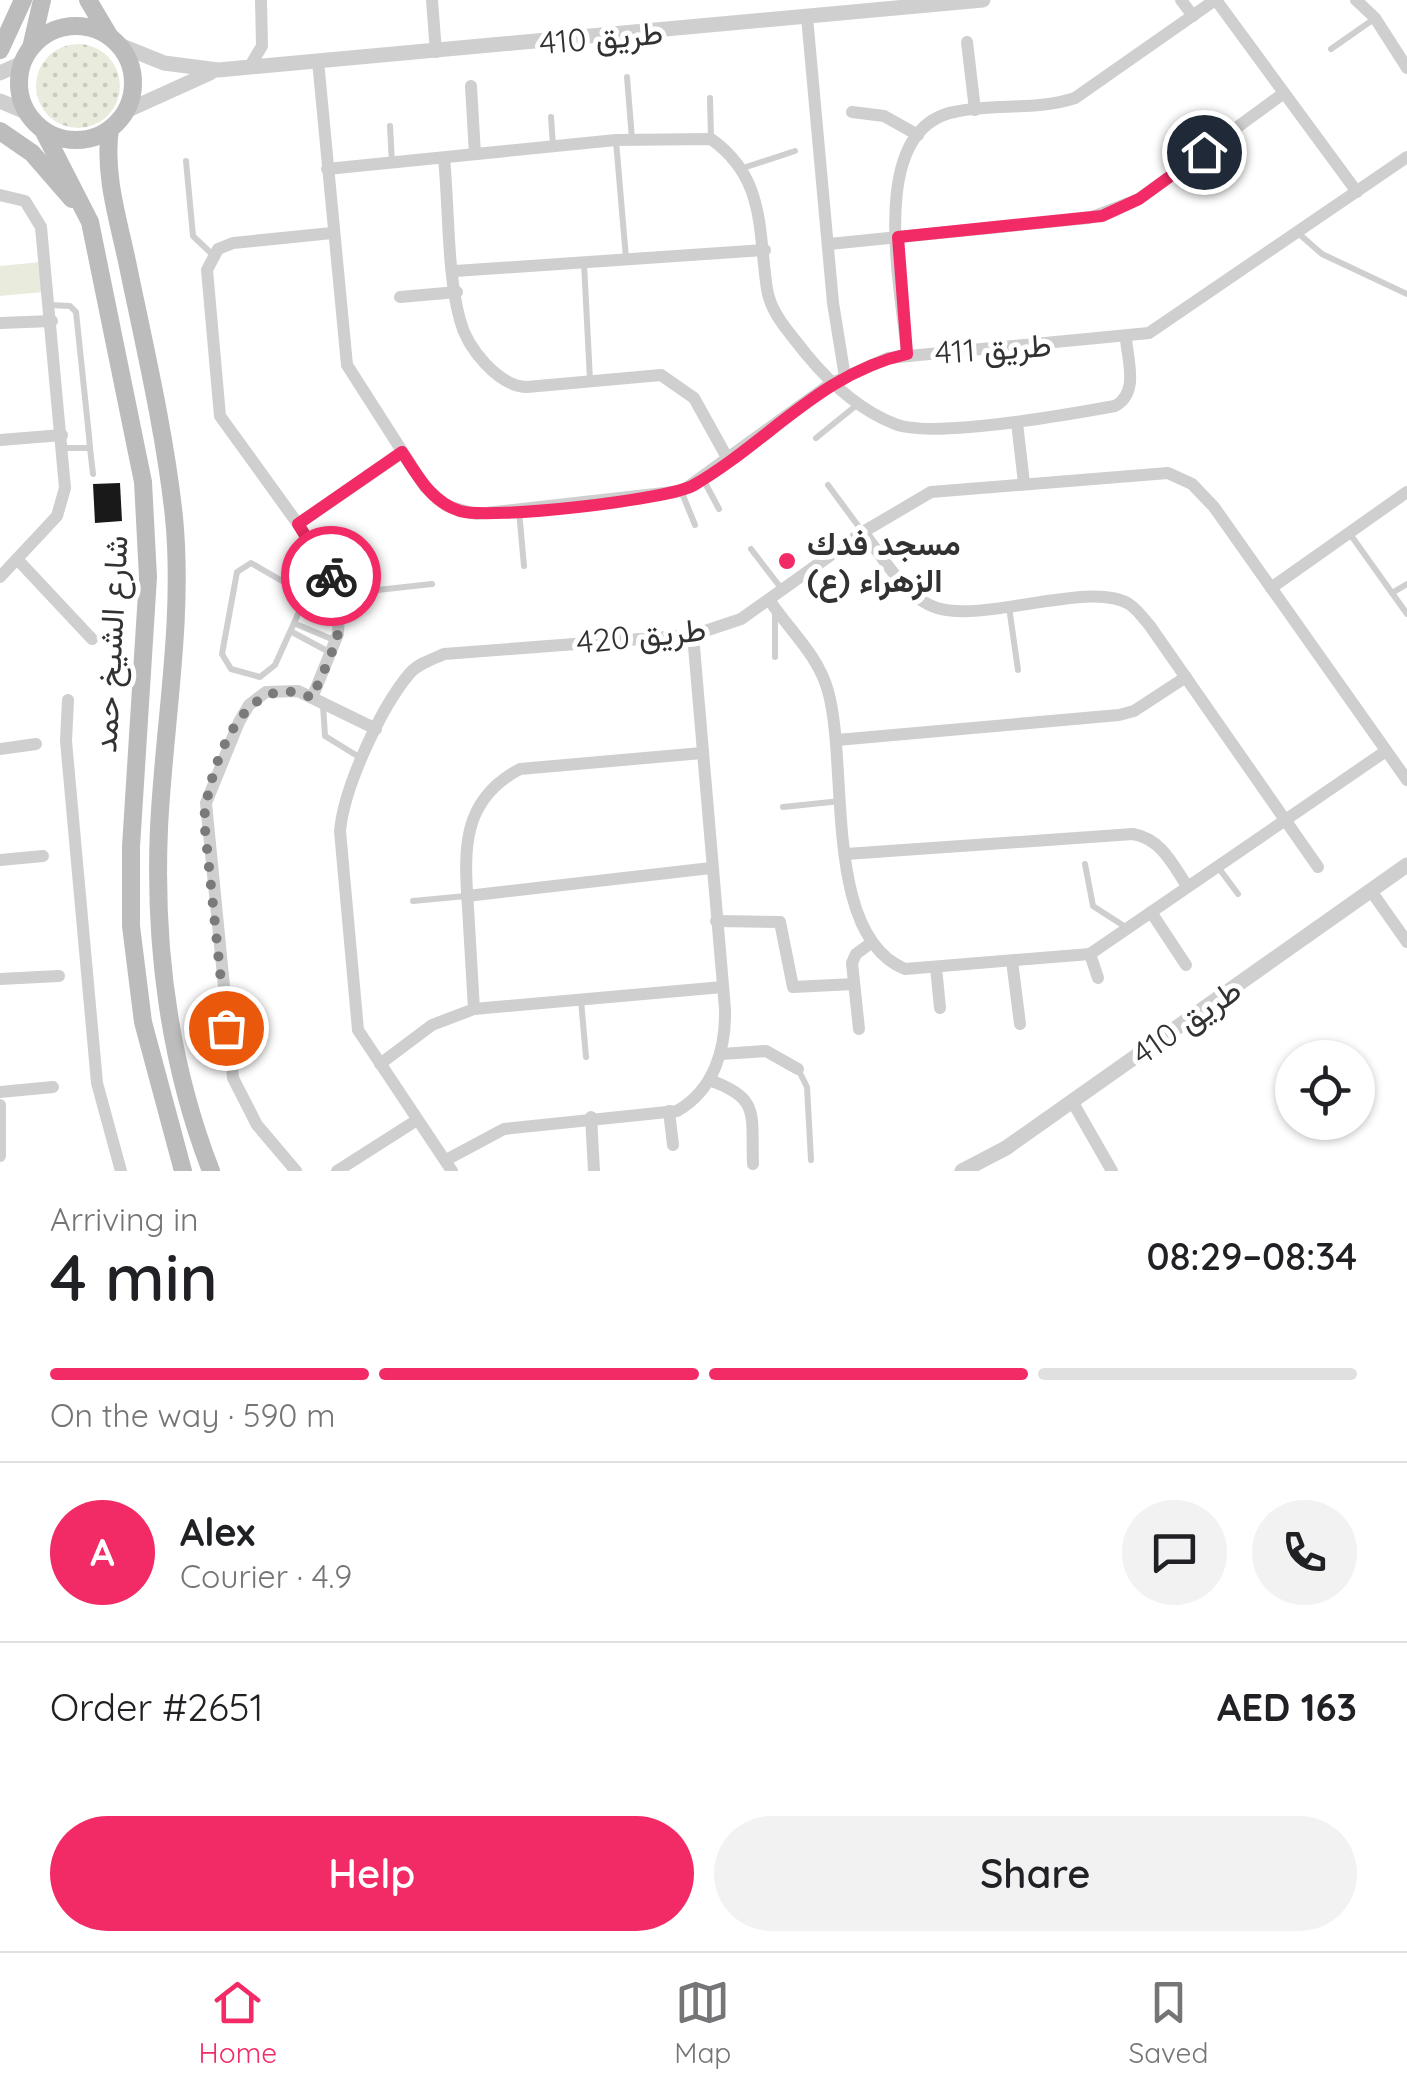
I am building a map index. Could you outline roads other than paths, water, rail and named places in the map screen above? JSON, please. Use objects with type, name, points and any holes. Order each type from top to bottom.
[{"type":"main road","points":[[0,50],[22,0]]},
{"type":"main road","points":[[42,0],[20,96],[26,112],[44,130],[56,137],[84,140],[110,129],[131,97],[131,68],[88,0]]},
{"type":"main road","points":[[27,56],[54,31],[68,27],[98,30],[113,41]]},
{"type":"main road","name":"شارع الشيخ حمد","points":[[110,129],[110,173],[162,429],[175,526],[176,642],[159,826],[159,932],[180,1069],[211,1171]]},
{"type":"main road","name":"شارع الشيخ حمد","points":[[44,130],[90,222],[138,446],[147,534],[147,612],[130,847],[131,926],[143,1022],[182,1171]]},
{"type":"main road","points":[[0,131],[45,166],[90,222]]},
{"type":"street","points":[[250,66],[262,46],[261,0]]},
{"type":"street","points":[[432,0],[436,52]]},
{"type":"street","name":"طريق 410","points":[[113,41],[164,64],[218,70],[983,0]]},
{"type":"street","points":[[1182,0],[1193,16]]},
{"type":"street","points":[[907,354],[895,185],[902,162],[918,135],[946,114],[1056,104],[1075,98],[1216,0],[1356,192]]},
{"type":"street","points":[[1356,0],[1372,15],[1407,68]]},
{"type":"street","points":[[1372,15],[1384,0]]},
{"type":"street","points":[[807,17],[845,378]]},
{"type":"street","points":[[968,42],[975,110]]},
{"type":"street","points":[[0,73],[27,56]]},
{"type":"street","name":"طريق 411","points":[[318,61],[347,365],[425,487],[448,506],[476,514],[682,492],[830,384],[907,354],[1126,338],[1171,322],[1402,161]]},
{"type":"street","name":"طريق 410","points":[[126,110],[218,70]]},
{"type":"street","points":[[471,86],[475,154]]},
{"type":"street","points":[[829,244],[1115,212],[1139,199],[1284,92]]},
{"type":"street","points":[[0,102],[26,112]]},
{"type":"street","points":[[852,112],[884,116],[918,135]]},
{"type":"street","points":[[327,169],[616,140],[711,139],[742,168],[756,194],[772,307],[830,384],[859,404],[906,427],[1017,423],[1120,404],[1130,388],[1126,338]]},
{"type":"street","points":[[444,158],[457,292],[466,333],[498,377],[512,386],[526,388],[662,375],[677,382],[694,398],[729,461]]},
{"type":"street","points":[[1402,161],[1407,176]]},
{"type":"street","points":[[0,195],[25,201],[35,212],[52,320],[62,442],[60,510],[0,576]]},
{"type":"street","points":[[318,701],[342,621],[340,594],[298,524],[220,416],[207,278],[213,255],[233,243],[332,233]]},
{"type":"street","points":[[455,272],[766,250]]},
{"type":"street","points":[[400,297],[457,292]]},
{"type":"street","points":[[0,323],[52,320]]},
{"type":"street","points":[[1017,423],[1024,483]]},
{"type":"street","points":[[0,440],[62,442]]},
{"type":"street","points":[[298,524],[402,452]]},
{"type":"street","name":"طريق 420","points":[[449,1166],[380,1064],[354,1016],[340,831],[346,802],[376,729],[409,674],[444,654],[694,635],[772,604],[783,590],[863,532],[932,492],[1161,472],[1177,476],[1214,507],[1407,780]]},
{"type":"street","points":[[1271,588],[1407,492]]},
{"type":"street","points":[[863,532],[914,593],[937,608],[1098,598],[1129,604],[1186,676],[1318,867]]},
{"type":"street","points":[[17,559],[92,638]]},
{"type":"street","points":[[772,604],[820,670],[836,740],[854,908],[871,942],[904,969],[1090,954],[1386,751]]},
{"type":"street","points":[[449,1166],[504,1129],[669,1111],[688,1105],[709,1080],[721,1054],[726,1031],[694,635]]},
{"type":"street","points":[[836,740],[1119,714],[1146,704],[1186,676]]},
{"type":"street","points":[[296,1171],[257,1125],[233,1078],[204,820],[209,787],[249,705],[276,689],[318,701],[376,729]]},
{"type":"street","points":[[68,700],[64,723],[97,1083],[120,1171]]},
{"type":"street","points":[[0,748],[36,744]]},
{"type":"street","points":[[474,1009],[464,842],[481,799],[501,779],[544,764],[702,753]]},
{"type":"street","points":[[846,854],[1132,834],[1146,836],[1161,848],[1188,886]]},
{"type":"street","points":[[0,860],[43,856]]},
{"type":"street","name":"طريق 410","points":[[962,1171],[1006,1148],[1407,865]]},
{"type":"street","points":[[467,896],[712,868]]},
{"type":"street","points":[[1370,890],[1407,942]]},
{"type":"street","points":[[1151,912],[1186,965]]},
{"type":"street","points":[[716,921],[780,922],[793,987],[854,984]]},
{"type":"street","points":[[859,1030],[853,958],[871,942]]},
{"type":"street","points":[[1090,954],[1098,978]]},
{"type":"street","points":[[1012,961],[1020,1024]]},
{"type":"street","points":[[936,967],[940,1008]]},
{"type":"street","points":[[0,980],[59,976]]},
{"type":"street","points":[[380,1064],[432,1026],[474,1009],[723,987]]},
{"type":"street","points":[[721,1054],[766,1051],[798,1069]]},
{"type":"street","points":[[709,1080],[746,1098],[753,1164]]},
{"type":"street","points":[[0,1092],[53,1087]]},
{"type":"street","points":[[1072,1101],[1112,1171]]},
{"type":"street","points":[[0,1105],[0,1156]]},
{"type":"street","points":[[669,1111],[673,1145]]},
{"type":"street","points":[[590,1117],[594,1171]]},
{"type":"street","points":[[336,1171],[417,1120]]},
{"type":"lane","points":[[1331,50],[1372,15]]},
{"type":"lane","points":[[627,77],[632,140]]},
{"type":"lane","points":[[710,98],[711,139]]},
{"type":"lane","points":[[551,118],[552,146]]},
{"type":"lane","points":[[390,126],[392,163]]},
{"type":"lane","points":[[616,140],[626,260]]},
{"type":"lane","points":[[742,168],[796,151]]},
{"type":"lane","points":[[186,160],[194,236],[213,255]]},
{"type":"lane","points":[[1298,233],[1322,254],[1407,294]]},
{"type":"lane","points":[[584,262],[590,382]]},
{"type":"lane","points":[[50,305],[70,306],[76,312],[93,474]]},
{"type":"lane","points":[[816,438],[859,404]]},
{"type":"lane","points":[[62,442],[90,448]]},
{"type":"lane","points":[[703,480],[719,509]]},
{"type":"lane","points":[[828,485],[863,532]]},
{"type":"lane","points":[[682,492],[695,525]]},
{"type":"lane","points":[[519,511],[524,566]]},
{"type":"lane","points":[[1350,533],[1407,614]]},
{"type":"lane","points":[[751,549],[783,590]]},
{"type":"lane","points":[[255,564],[300,592],[304,606],[294,628],[266,675],[253,678],[227,667],[222,649],[239,568],[255,564]]},
{"type":"lane","points":[[340,594],[432,584]]},
{"type":"lane","points":[[1392,594],[1407,584]]},
{"type":"lane","points":[[772,604],[775,658]]},
{"type":"lane","points":[[1009,606],[1018,670]]},
{"type":"lane","points":[[294,628],[333,647]]},
{"type":"lane","points":[[294,628],[333,647]]},
{"type":"lane","points":[[318,701],[325,736],[363,760]]},
{"type":"lane","points":[[783,807],[842,800]]},
{"type":"lane","points":[[1085,864],[1093,906],[1128,928]]},
{"type":"lane","points":[[1217,866],[1238,894]]},
{"type":"lane","points":[[413,900],[467,896]]},
{"type":"lane","points":[[581,999],[586,1057]]},
{"type":"lane","points":[[798,1069],[807,1087],[812,1160]]},
{"type":"place","name":"مسجد فدك الزهراء (ع)","points":[[787,561]]}]
